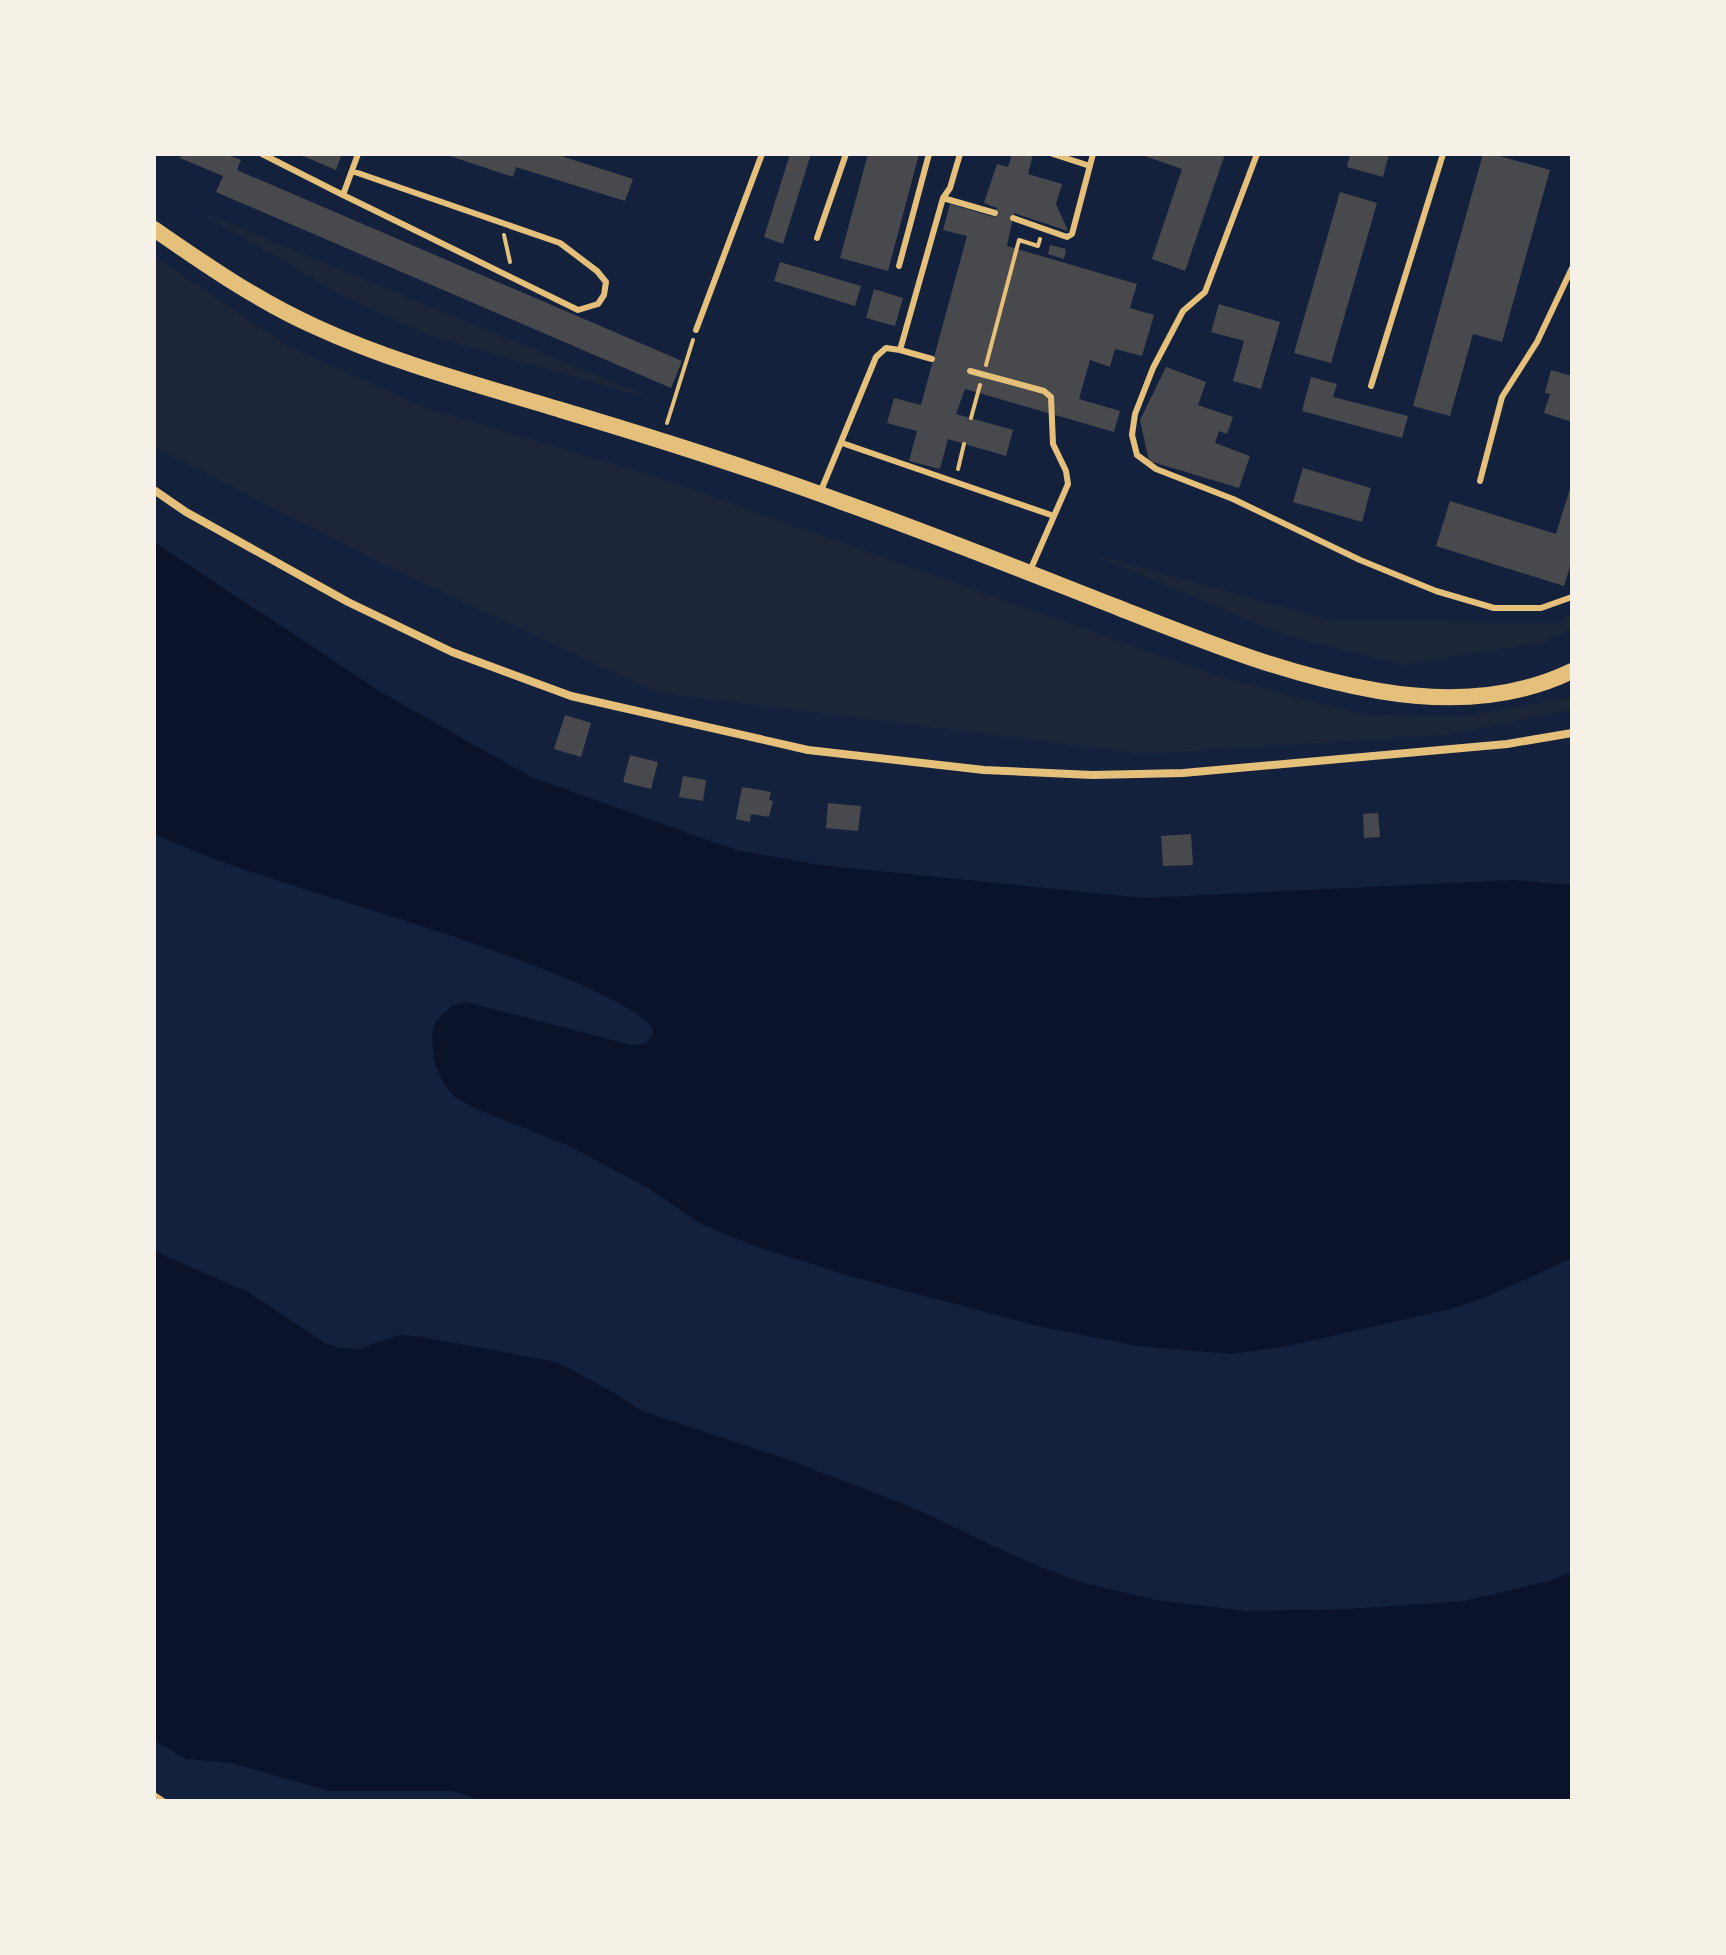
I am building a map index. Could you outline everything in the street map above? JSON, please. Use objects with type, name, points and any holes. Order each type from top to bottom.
[{"type":"main road","points":[[154,229],[283,312],[356,344],[819,494],[1246,655],[1324,679],[1411,695],[1469,697],[1533,688],[1569,672]]},
{"type":"street","points":[[154,490],[186,512],[348,602],[452,652],[571,696],[808,750],[984,770],[1092,775],[1183,773],[1507,744],[1572,733]]},
{"type":"lane","points":[[262,154],[578,310],[598,304],[604,295],[606,282],[597,271],[560,243],[352,171]]},
{"type":"lane","points":[[343,195],[358,154]]},
{"type":"lane","points":[[696,330],[762,154]]},
{"type":"lane","points":[[817,238],[846,154]]},
{"type":"lane","points":[[899,266],[929,154]]},
{"type":"lane","points":[[900,350],[943,198],[950,188],[960,154]]},
{"type":"lane","points":[[1053,154],[1090,166]]},
{"type":"lane","points":[[1013,218],[1067,237],[1072,234],[1093,154]]},
{"type":"lane","points":[[1257,154],[1205,292],[1183,311],[1135,414],[1132,435],[1137,455],[1156,469],[1233,499],[1360,560],[1436,591],[1494,608],[1541,608],[1572,597]]},
{"type":"lane","points":[[1371,386],[1443,154]]},
{"type":"lane","points":[[943,198],[995,213]]},
{"type":"lane","points":[[1480,481],[1502,397],[1537,342],[1572,268]]},
{"type":"lane","points":[[819,494],[876,357],[886,348],[932,359]]},
{"type":"lane","points":[[970,371],[1044,391],[1051,397],[1053,444],[1066,471],[1068,484],[1029,573]]},
{"type":"lane","points":[[842,443],[1054,516]]},
{"type":"lane","points":[[154,1795],[163,1801]]},
{"type":"path","points":[[501,221],[514,280]]},
{"type":"path","points":[[983,374],[1019,240],[1038,246]]},
{"type":"path","points":[[661,441],[678,397],[696,330]]},
{"type":"path","points":[[971,418],[975,403]]},
{"type":"path","points":[[954,482],[964,444]]},
{"type":"shaded area","points":[[196,210],[656,400],[431,336],[341,295]]},
{"type":"shaded area","points":[[154,256],[288,346],[423,407],[657,477],[1223,678],[1361,714],[1459,717],[1572,697],[1572,710],[1446,735],[1144,754],[658,693],[383,564],[154,447]]},
{"type":"shaded area","points":[[154,542],[381,692],[531,777],[736,850],[820,865],[1144,898],[1512,880],[1572,885],[1572,1258],[1489,1296],[1451,1309],[1282,1347],[1230,1354],[1138,1346],[1038,1326],[849,1276],[752,1245],[701,1224],[648,1188],[571,1147],[474,1108],[454,1096],[434,1063],[432,1035],[435,1022],[451,1006],[466,1002],[632,1045],[644,1044],[653,1035],[653,1029],[630,1009],[528,963],[239,868],[154,834]]},
{"type":"shaded area","points":[[1092,554],[1330,620],[1558,623],[1572,613],[1572,629],[1545,642],[1404,665],[1287,636]]},
{"type":"shaded area","points":[[154,1251],[248,1292],[325,1343],[360,1349],[398,1335],[416,1336],[557,1362],[642,1411],[792,1461],[909,1506],[1024,1560],[1083,1583],[1162,1601],[1247,1611],[1348,1609],[1465,1601],[1549,1581],[1572,1572],[1572,1801],[481,1801],[454,1791],[329,1791],[231,1763],[187,1759],[154,1741]]},
{"type":"building","points":[[182,154],[226,154],[241,160],[237,170],[682,361],[671,388],[216,192],[223,176],[180,158]]},
{"type":"building","points":[[298,154],[342,154],[336,170]]},
{"type":"building","points":[[444,154],[555,154],[633,179],[625,201],[516,167],[513,177]]},
{"type":"building","points":[[790,154],[811,154],[783,244],[764,237]]},
{"type":"building","points":[[868,154],[919,154],[888,271],[840,258]]},
{"type":"building","points":[[1012,154],[1033,154],[1028,174],[1062,184],[1056,204],[1068,231],[1014,213],[1007,246],[1137,284],[1130,308],[1154,315],[1142,356],[1115,349],[1110,367],[1090,360],[1079,399],[1120,411],[1114,432],[965,389],[956,414],[1013,430],[1006,456],[948,439],[940,469],[909,461],[917,431],[887,423],[894,398],[921,405],[967,236],[943,230],[950,204],[994,217],[997,208],[984,203],[997,164],[1008,167]]},
{"type":"building","points":[[1139,154],[1225,154],[1185,271],[1152,259],[1182,169]]},
{"type":"building","points":[[1350,154],[1389,154],[1383,177],[1347,167]]},
{"type":"building","points":[[1483,154],[1550,170],[1502,342],[1473,334],[1450,416],[1413,406]]},
{"type":"building","points":[[1340,192],[1377,203],[1331,363],[1294,353]]},
{"type":"building","points":[[1050,245],[1066,249],[1064,259],[1048,254]]},
{"type":"building","points":[[780,262],[861,286],[855,306],[774,281]]},
{"type":"building","points":[[874,289],[903,298],[895,326],[866,318]]},
{"type":"building","points":[[1219,304],[1280,322],[1261,389],[1233,381],[1244,341],[1211,332]]},
{"type":"building","points":[[1166,367],[1206,382],[1198,405],[1233,417],[1227,434],[1219,431],[1215,443],[1250,456],[1239,488],[1149,461],[1140,420]]},
{"type":"building","points":[[1551,370],[1572,376],[1572,422],[1544,413],[1550,394],[1545,393]]},
{"type":"building","points":[[1311,377],[1337,384],[1333,397],[1408,416],[1402,438],[1302,411]]},
{"type":"building","points":[[1303,468],[1371,488],[1362,522],[1293,502]]},
{"type":"building","points":[[1571,485],[1572,560],[1564,586],[1436,546],[1450,501],[1556,534]]},
{"type":"building","points":[[565,715],[591,723],[581,757],[554,749]]},
{"type":"building","points":[[630,755],[658,762],[651,789],[623,782]]},
{"type":"building","points":[[683,776],[706,780],[703,801],[679,797]]},
{"type":"building","points":[[742,787],[771,792],[769,800],[773,801],[769,817],[751,814],[750,822],[736,819]]},
{"type":"building","points":[[828,803],[861,806],[858,831],[826,828]]},
{"type":"building","points":[[1378,813],[1380,837],[1364,838],[1363,814]]},
{"type":"building","points":[[1191,834],[1193,865],[1163,866],[1161,836]]}]
